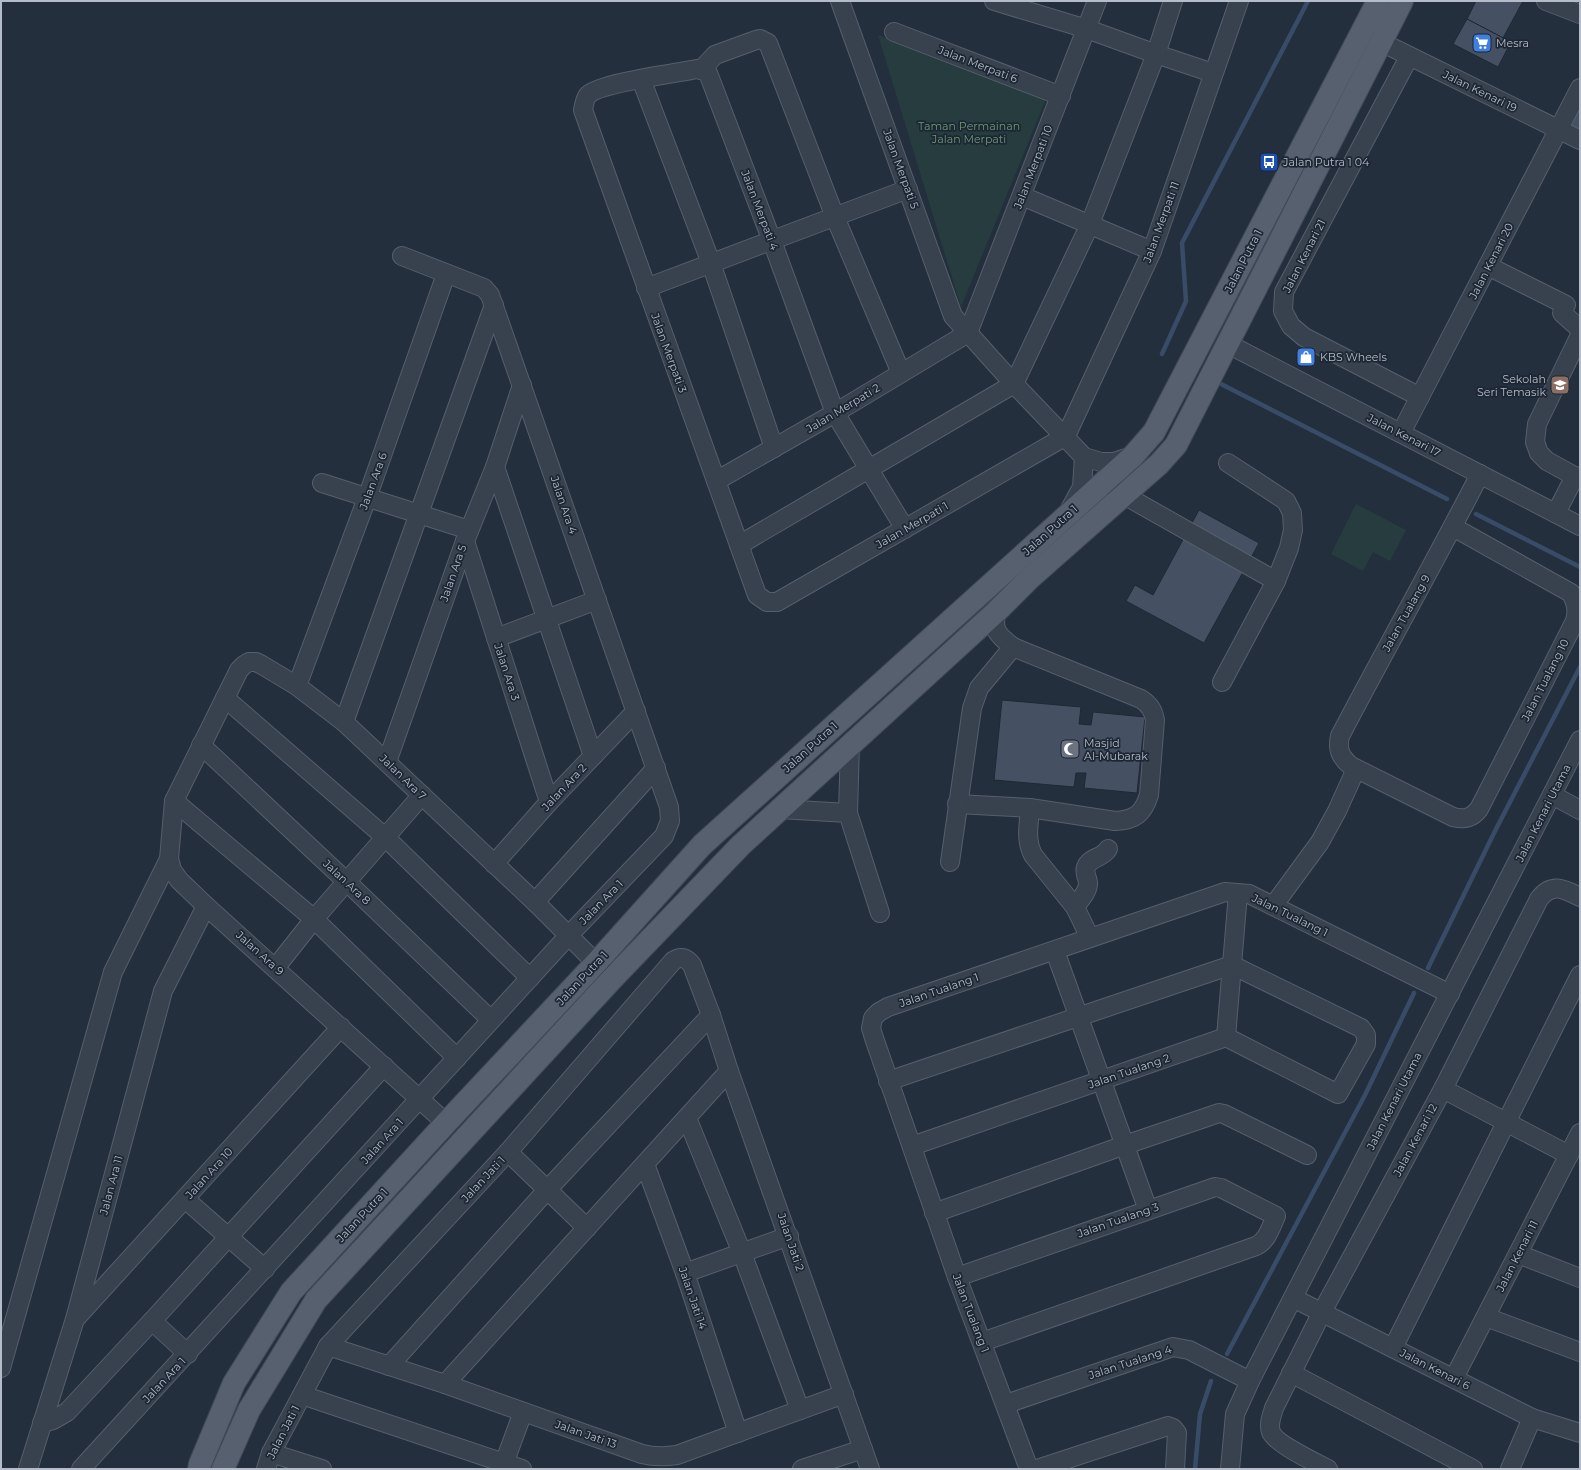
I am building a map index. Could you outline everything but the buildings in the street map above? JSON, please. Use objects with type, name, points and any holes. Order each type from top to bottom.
[{"type":"main road","name":"Jalan Putra 1","points":[[199,1469],[234,1383],[291,1292],[446,1123],[596,963],[702,845],[1133,456],[1154,432],[1378,1]]},
{"type":"main road","name":"Jalan Putra 1","points":[[223,1469],[249,1410],[316,1300],[612,979],[741,845],[997,611],[1030,578],[1160,464],[1176,445],[1402,1]]},
{"type":"street","name":"Jalan Merpati 5","points":[[840,1],[953,316],[1014,384],[1066,436],[1084,457]]},
{"type":"street","points":[[994,1],[1086,29],[1214,73]]},
{"type":"street","name":"Jalan Merpati 10","points":[[968,333],[1097,1]]},
{"type":"street","points":[[739,545],[1014,384],[1090,224],[1156,54],[1173,1]]},
{"type":"street","name":"Jalan Merpati 11","points":[[1066,436],[1152,251],[1239,1]]},
{"type":"street","points":[[1546,1],[1580,14]]},
{"type":"street","name":"Jalan Merpati 6","points":[[894,32],[1061,96]]},
{"type":"street","points":[[774,448],[711,264],[641,79],[701,70],[718,54],[760,39],[768,43],[835,217],[901,373]]},
{"type":"street","name":"Jalan Kenari 19","points":[[1381,42],[1580,140]]},
{"type":"street","name":"Jalan Kenari 21","points":[[1409,57],[1284,292],[1282,311],[1291,326],[1304,337],[1420,397]]},
{"type":"street","name":"Jalan Merpati 4","points":[[701,70],[708,73],[835,413],[905,529]]},
{"type":"street","name":"Jalan Merpati 3","points":[[641,79],[596,90],[588,96],[583,110],[757,595]]},
{"type":"street","name":"Jalan Kenari 20","points":[[1401,433],[1580,88]]},
{"type":"street","points":[[646,288],[908,190]]},
{"type":"street","points":[[1022,196],[1152,251]]},
{"type":"street","name":"Jalan Ara 4","points":[[402,256],[487,290],[494,305],[670,807]]},
{"type":"street","points":[[1488,266],[1564,309],[1580,329]]},
{"type":"street","name":"Jalan Ara 6","points":[[297,686],[367,498],[446,274]]},
{"type":"street","points":[[344,722],[494,305]]},
{"type":"street","name":"Jalan Merpati 2","points":[[716,481],[835,413],[968,333]]},
{"type":"street","points":[[1556,513],[1578,477],[1543,458],[1537,448],[1537,424],[1580,335]]},
{"type":"street","name":"Jalan Kenari 17","points":[[1228,344],[1580,526]]},
{"type":"street","name":"Jalan Ara 5","points":[[387,762],[467,535],[495,466],[522,385]]},
{"type":"street","name":"Jalan Merpati 1","points":[[757,595],[767,602],[777,602],[1066,436]]},
{"type":"street","points":[[1068,514],[1082,487],[1084,457],[1101,462],[1114,462],[1133,456]]},
{"type":"street","points":[[1222,682],[1276,581],[1291,541],[1293,530],[1292,513],[1286,501],[1228,463]]},
{"type":"street","points":[[495,466],[593,756]]},
{"type":"street","name":"Jalan Tualang 9","points":[[1356,768],[1344,760],[1339,753],[1338,744],[1340,736],[1382,656],[1454,527],[1480,474]]},
{"type":"street","points":[[1104,481],[1124,495],[1276,581]]},
{"type":"street","points":[[322,483],[418,514],[467,535]]},
{"type":"street","name":"Jalan Tualang 10","points":[[1356,768],[1453,817],[1460,819],[1475,815],[1480,809],[1575,621],[1578,612],[1576,603],[1571,593],[1454,527]]},
{"type":"street","name":"Jalan Ara 3","points":[[467,535],[496,638],[549,802]]},
{"type":"street","points":[[496,638],[598,600]]},
{"type":"street","points":[[957,804],[1030,808],[1115,821],[1127,821],[1138,815],[1146,806],[1149,795],[1155,720],[1153,711],[1149,704],[1141,699],[1013,647],[1002,638],[996,630],[994,620],[997,611]]},
{"type":"street","points":[[950,862],[957,804],[972,708],[979,688],[1013,647]]},
{"type":"street","name":"Jalan Ara 7","points":[[201,745],[239,670],[249,662],[256,662],[262,665],[297,686],[344,722],[535,902],[612,979]]},
{"type":"street","points":[[225,698],[386,838],[530,978]]},
{"type":"street","name":"Jalan Ara 2","points":[[494,864],[549,802],[636,711]]},
{"type":"street","name":"Jalan Kenari Utama","points":[[1230,1469],[1235,1414],[1250,1381],[1580,740]]},
{"type":"street","points":[[850,744],[848,813],[880,913]]},
{"type":"street","points":[[1,1368],[113,972],[169,859],[174,801],[201,745]]},
{"type":"street","name":"Jalan Ara 8","points":[[201,745],[348,882],[491,1020]]},
{"type":"street","points":[[535,902],[656,768]]},
{"type":"street","points":[[1273,906],[1320,842],[1337,812],[1356,768]]},
{"type":"street","points":[[276,967],[314,919],[348,882],[422,795]]},
{"type":"street","points":[[1552,795],[1580,810]]},
{"type":"street","points":[[174,801],[314,919],[457,1058]]},
{"type":"street","name":"Jalan Ara 1","points":[[81,1469],[188,1354],[569,935],[664,836],[670,821],[670,807]]},
{"type":"street","points":[[1030,808],[1027,836],[1028,846],[1033,855],[1075,908],[1090,938]]},
{"type":"street","points":[[780,809],[848,813]]},
{"type":"street","points":[[1075,908],[1087,890],[1088,884],[1086,866],[1090,861],[1105,853],[1108,849]]},
{"type":"street","name":"Jalan Ara 9","points":[[169,859],[172,870],[206,906],[276,967],[446,1123]]},
{"type":"street","name":"Jalan Kenari 12","points":[[1328,1469],[1278,1441],[1271,1433],[1270,1422],[1274,1408],[1322,1312],[1443,1089],[1539,899],[1550,889],[1558,888],[1573,894]]},
{"type":"street","name":"Jalan Tualang 1","points":[[1029,1469],[1006,1404],[957,1277],[888,1081],[872,1028],[873,1018],[879,1012],[888,1007],[1225,892],[1249,894],[1450,994]]},
{"type":"street","points":[[888,1081],[1232,965],[1364,1031],[1367,1039],[1366,1044],[1338,1094],[1226,1037],[1232,965],[1238,893]]},
{"type":"street","name":"Jalan Ara 11","points":[[28,1469],[75,1319],[162,991],[206,906]]},
{"type":"street","points":[[1055,951],[1148,1210]]},
{"type":"street","name":"Jalan Jati 1","points":[[268,1461],[328,1346],[508,1152],[677,958],[688,960],[692,964],[711,1015]]},
{"type":"street","points":[[1394,1348],[1580,975]]},
{"type":"street","points":[[389,1366],[547,1190],[711,1015]]},
{"type":"street","name":"Jalan Jati 2","points":[[711,1015],[870,1469]]},
{"type":"street","name":"Jalan Ara 10","points":[[75,1319],[341,1027]]},
{"type":"street","name":"Jalan Tualang 2","points":[[912,1146],[1226,1037]]},
{"type":"street","points":[[42,1423],[54,1420],[67,1412],[384,1066]]},
{"type":"street","points":[[446,1384],[730,1071]]},
{"type":"street","points":[[1443,1089],[1569,1155]]},
{"type":"street","points":[[934,1213],[1124,1145],[1219,1113],[1224,1114],[1308,1155]]},
{"type":"street","points":[[687,1118],[742,1253],[800,1410]]},
{"type":"street","name":"Jalan Kenari 11","points":[[1454,1378],[1580,1133]]},
{"type":"street","points":[[508,1152],[587,1228]]},
{"type":"street","name":"Jalan Jati 14","points":[[645,1164],[685,1272],[738,1433]]},
{"type":"street","name":"Jalan Tualang 3","points":[[957,1277],[1215,1187],[1221,1188],[1276,1216],[1266,1238],[1256,1246],[982,1342]]},
{"type":"street","points":[[185,1199],[265,1269]]},
{"type":"street","points":[[685,1272],[788,1236]]},
{"type":"street","points":[[1518,1254],[1580,1278]]},
{"type":"street","name":"Jalan Kenari 6","points":[[1294,1298],[1532,1418],[1580,1434]]},
{"type":"street","points":[[1486,1317],[1580,1352]]},
{"type":"street","points":[[152,1321],[188,1354]]},
{"type":"street","name":"Jalan Jati 13","points":[[328,1346],[446,1384],[653,1457],[677,1455],[844,1394]]},
{"type":"street","name":"Jalan Tualang 4","points":[[1006,1404],[1173,1347],[1189,1350],[1250,1381]]},
{"type":"street","points":[[1291,1373],[1473,1469]]},
{"type":"street","points":[[302,1395],[503,1466],[522,1469]]},
{"type":"street","points":[[503,1466],[523,1412]]},
{"type":"street","points":[[1510,1469],[1532,1418]]},
{"type":"street","points":[[1037,1469],[1168,1426],[1173,1428],[1177,1433],[1178,1438],[1175,1469]]},
{"type":"street","points":[[802,1469],[863,1449]]},
{"type":"street","points":[[268,1461],[322,1469]]},
{"type":"green space","name":"Taman Permainan Jalan Merpati","points":[[878,35],[1046,99],[961,307]]},
{"type":"green space","points":[[1356,504],[1406,530],[1390,561],[1373,552],[1363,571],[1331,554]]},
{"type":"waterway","points":[[1162,354],[1186,301],[1182,243],[1308,1]]},
{"type":"waterway","points":[[1221,384],[1447,499]]},
{"type":"waterway","points":[[1476,514],[1580,567]]},
{"type":"waterway","points":[[1428,968],[1495,831],[1580,667]]},
{"type":"waterway","points":[[1227,1354],[1365,1095],[1414,993]]},
{"type":"waterway","points":[[1195,1469],[1200,1414],[1211,1381]]},
{"type":"place","name":"Mesra","points":[[1482,43]]},
{"type":"place","name":"Jalan Putra 1 04","points":[[1269,162]]},
{"type":"place","name":"KBS Wheels","points":[[1306,357]]},
{"type":"place","name":"Sekolah Seri Temasik","points":[[1560,385]]},
{"type":"place","name":"Masjid Al-Mubarak","points":[[1070,749]]}]
